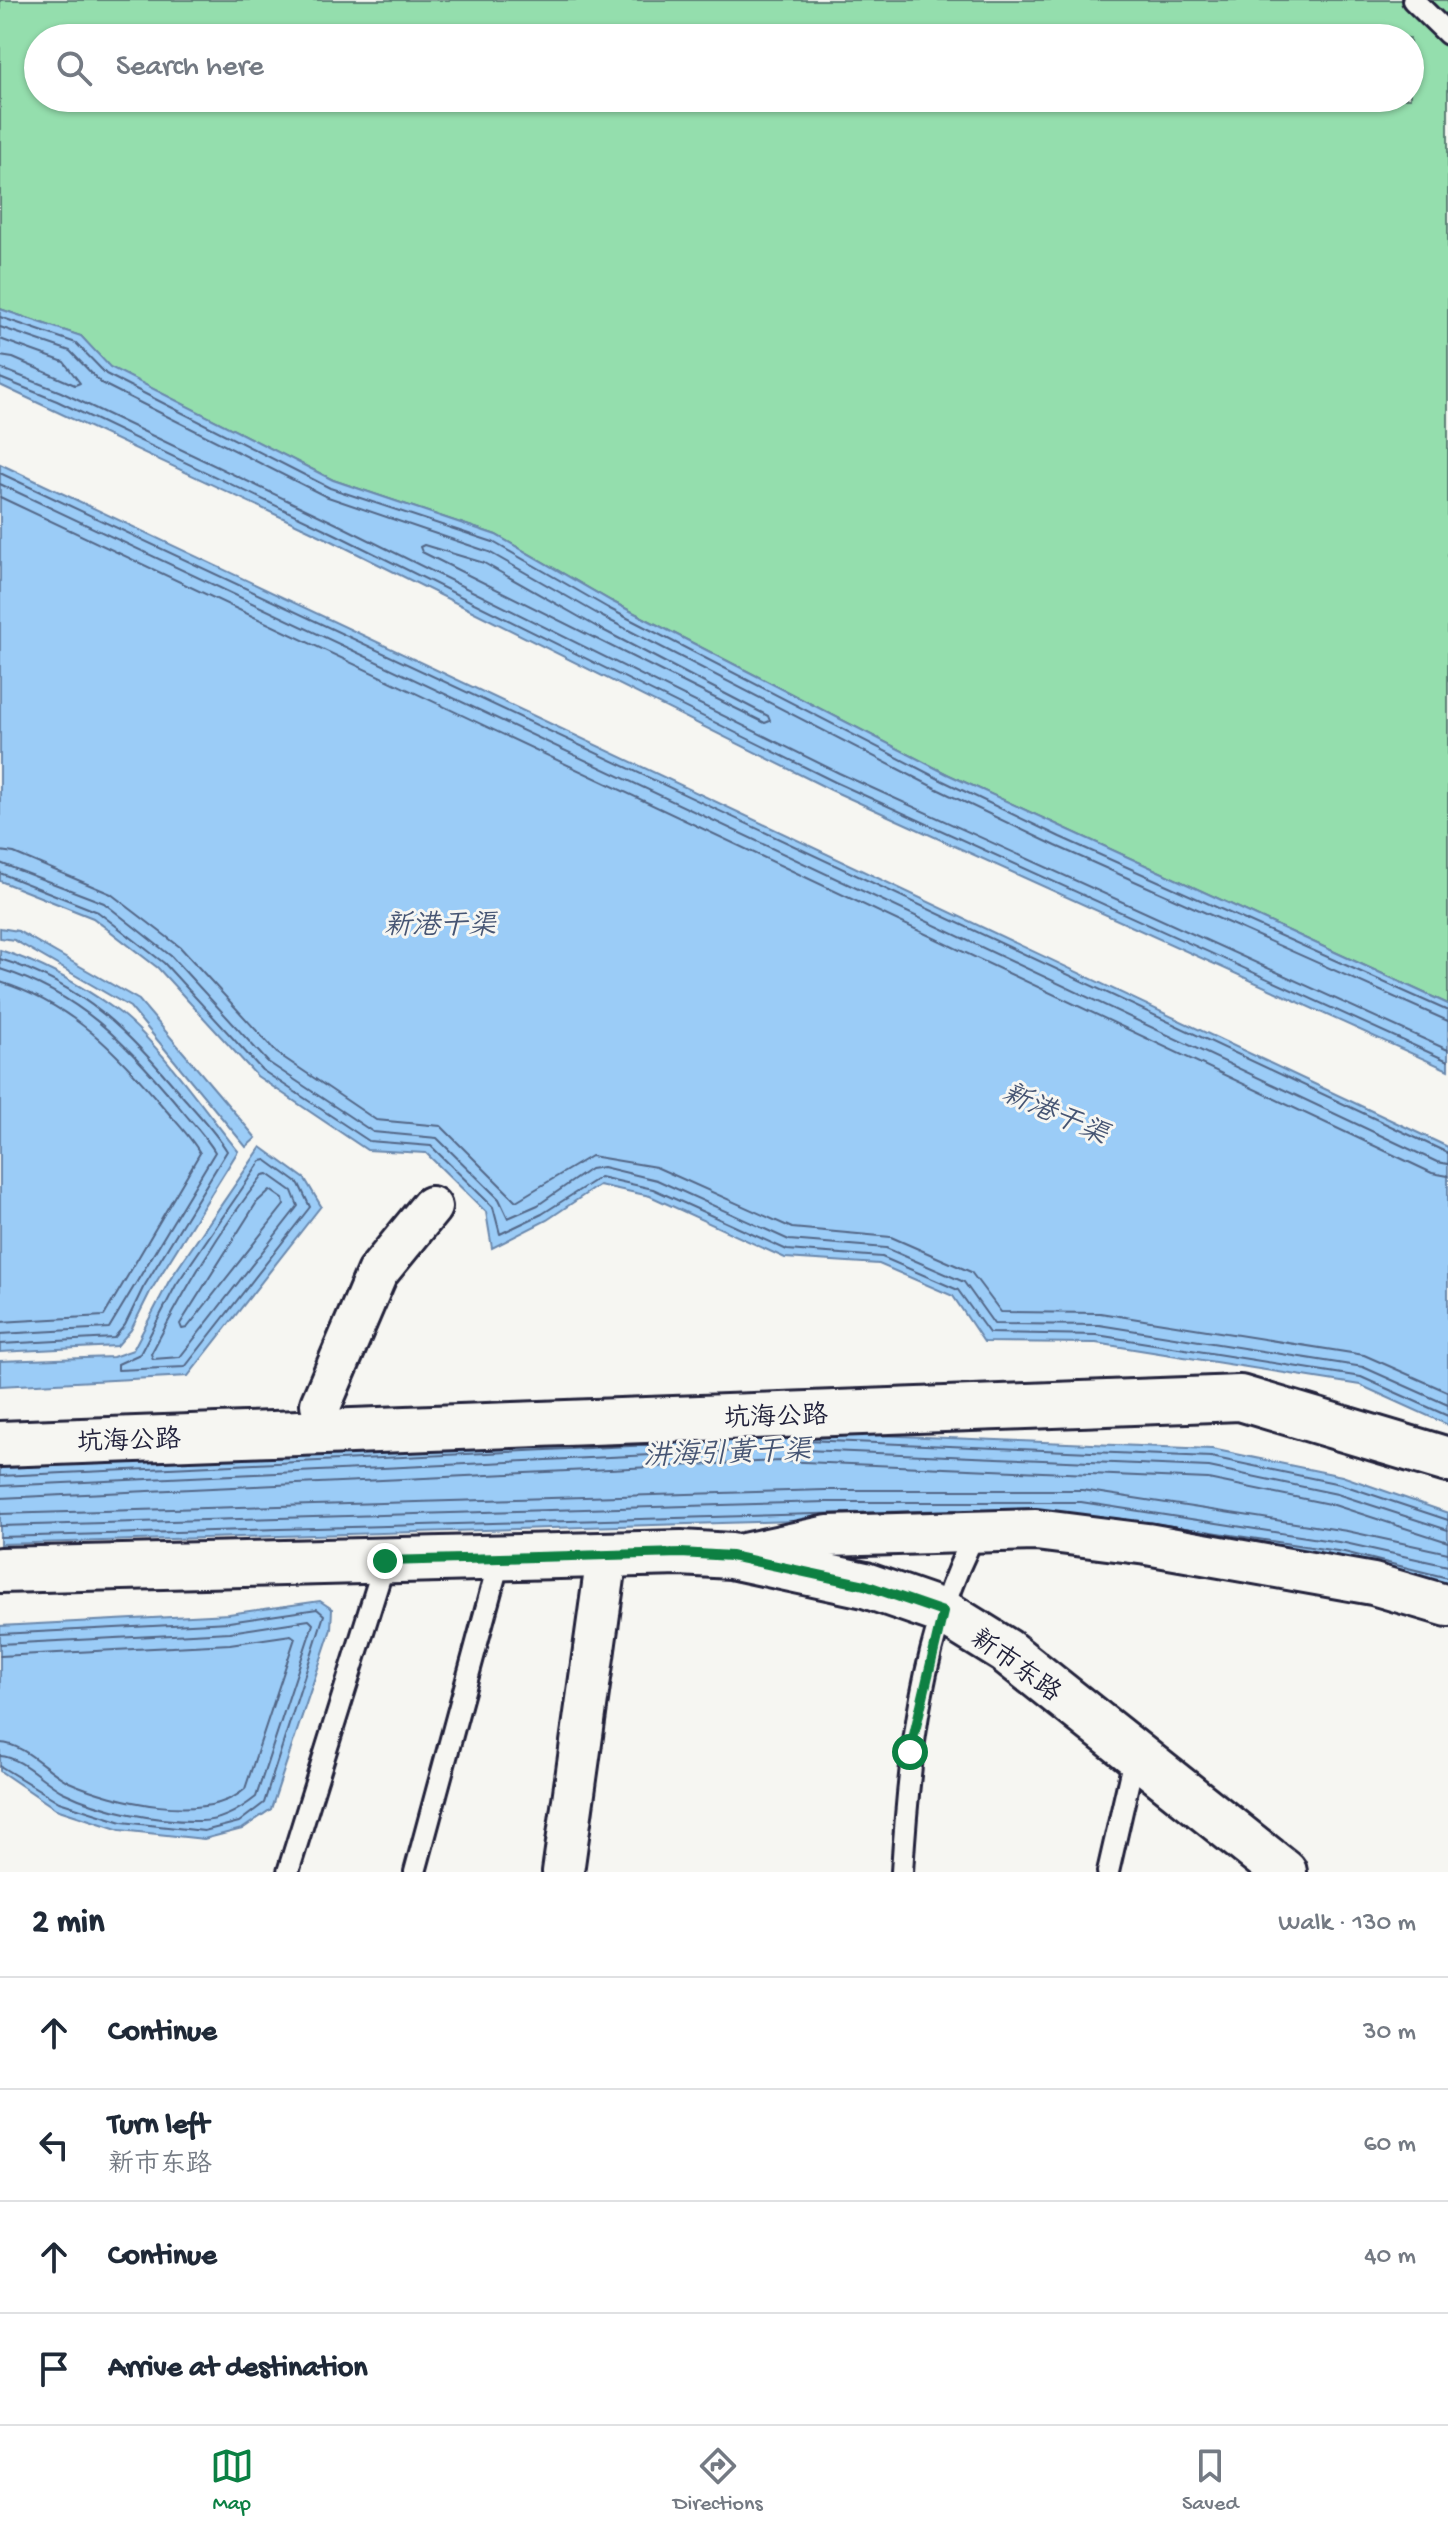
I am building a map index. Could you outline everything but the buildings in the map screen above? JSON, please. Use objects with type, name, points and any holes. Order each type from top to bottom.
[{"type":"main road","name":"坑海公路","points":[[0,1444],[1240,1398],[1448,1460]]},
{"type":"main road","name":"新市东路","points":[[0,1570],[681,1553],[731,1556],[865,1585],[943,1612],[1006,1651],[1284,1872]]},
{"type":"street","points":[[321,1404],[377,1273],[431,1207]]},
{"type":"street","points":[[731,1556],[828,1536],[1036,1530],[1147,1544],[1373,1584],[1448,1606]]},
{"type":"street","points":[[563,1872],[607,1556]]},
{"type":"lane","points":[[1413,0],[1448,34]]},
{"type":"lane","points":[[902,1872],[910,1752],[954,1573],[977,1530]]},
{"type":"lane","points":[[288,1872],[385,1561]]},
{"type":"lane","points":[[415,1872],[495,1576]]},
{"type":"lane","points":[[1108,1872],[1135,1754]]},
{"type":"green space","points":[[0,0],[1448,0],[1448,1004],[947,774],[611,601],[496,535],[333,480],[109,367],[81,336],[0,309]]},
{"type":"water","points":[[0,309],[81,336],[110,367],[333,480],[496,535],[611,601],[947,774],[1448,1004],[1448,1070],[831,790],[332,541],[0,385]]},
{"type":"water","name":"新港干渠","points":[[0,464],[1448,1147],[1448,1425],[1360,1385],[1096,1343],[984,1342],[953,1296],[879,1264],[785,1258],[650,1196],[599,1185],[547,1220],[492,1248],[486,1212],[426,1153],[367,1150],[257,1076],[158,968],[93,918],[0,881]]},
{"type":"water","points":[[0,928],[18,931],[139,1000],[256,1138],[246,1147],[130,1007],[14,940],[0,938]]},
{"type":"water","points":[[0,950],[75,983],[131,1022],[163,1056],[238,1151],[150,1292],[131,1330],[117,1346],[0,1352]]},
{"type":"water","points":[[261,1147],[305,1179],[321,1206],[188,1376],[0,1386],[0,1361],[113,1357],[133,1350],[169,1281]]},
{"type":"water","name":"汫海引黄干渠","points":[[779,1431],[1212,1449],[1342,1476],[1448,1513],[1448,1587],[1438,1581],[1342,1560],[827,1520],[0,1544],[0,1468]]},
{"type":"water","points":[[320,1601],[332,1609],[331,1629],[271,1809],[242,1829],[204,1839],[120,1830],[56,1809],[0,1771],[0,1626],[229,1614]]},
{"type":"route","points":[[385,1561],[681,1553],[731,1556],[865,1585],[943,1612],[910,1752]]}]
